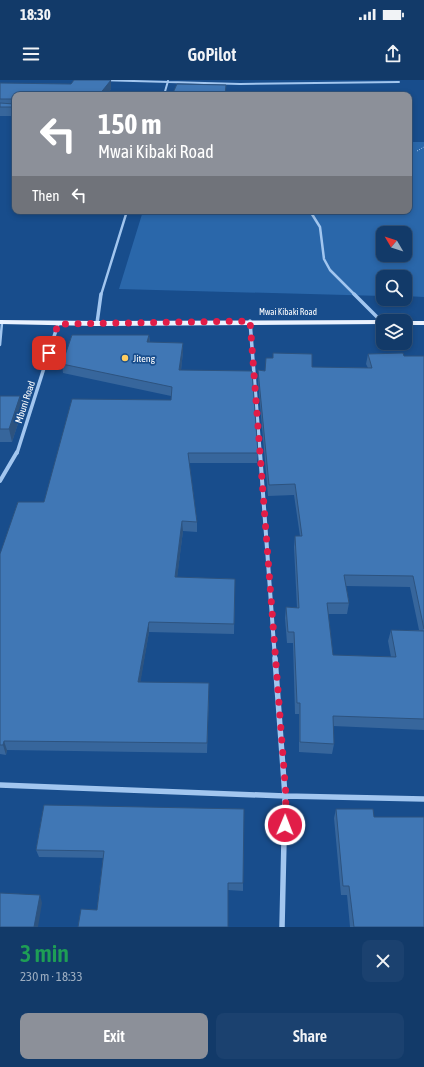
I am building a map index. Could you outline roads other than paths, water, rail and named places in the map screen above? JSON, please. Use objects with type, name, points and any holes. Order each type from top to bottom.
[{"type":"main road","name":"Mwai Kibaki Road","points":[[1,322],[58,324],[250,321],[376,322]]},
{"type":"main road","points":[[412,323],[424,323]]},
{"type":"street","points":[[98,80],[240,84],[399,82]]},
{"type":"street","points":[[165,92],[168,81]]},
{"type":"street","points":[[97,323],[100,297],[126,214]]},
{"type":"street","points":[[312,214],[320,227],[324,259],[330,270],[376,316]]},
{"type":"street","points":[[250,321],[286,796],[282,927]]},
{"type":"street","name":"Mbuni Road","points":[[0,481],[16,456],[58,324]]},
{"type":"street","points":[[0,785],[286,796],[424,799]]},
{"type":"lane","points":[[0,345],[1,322]]},
{"type":"place","name":"Jiteng","points":[[125,358]]}]
